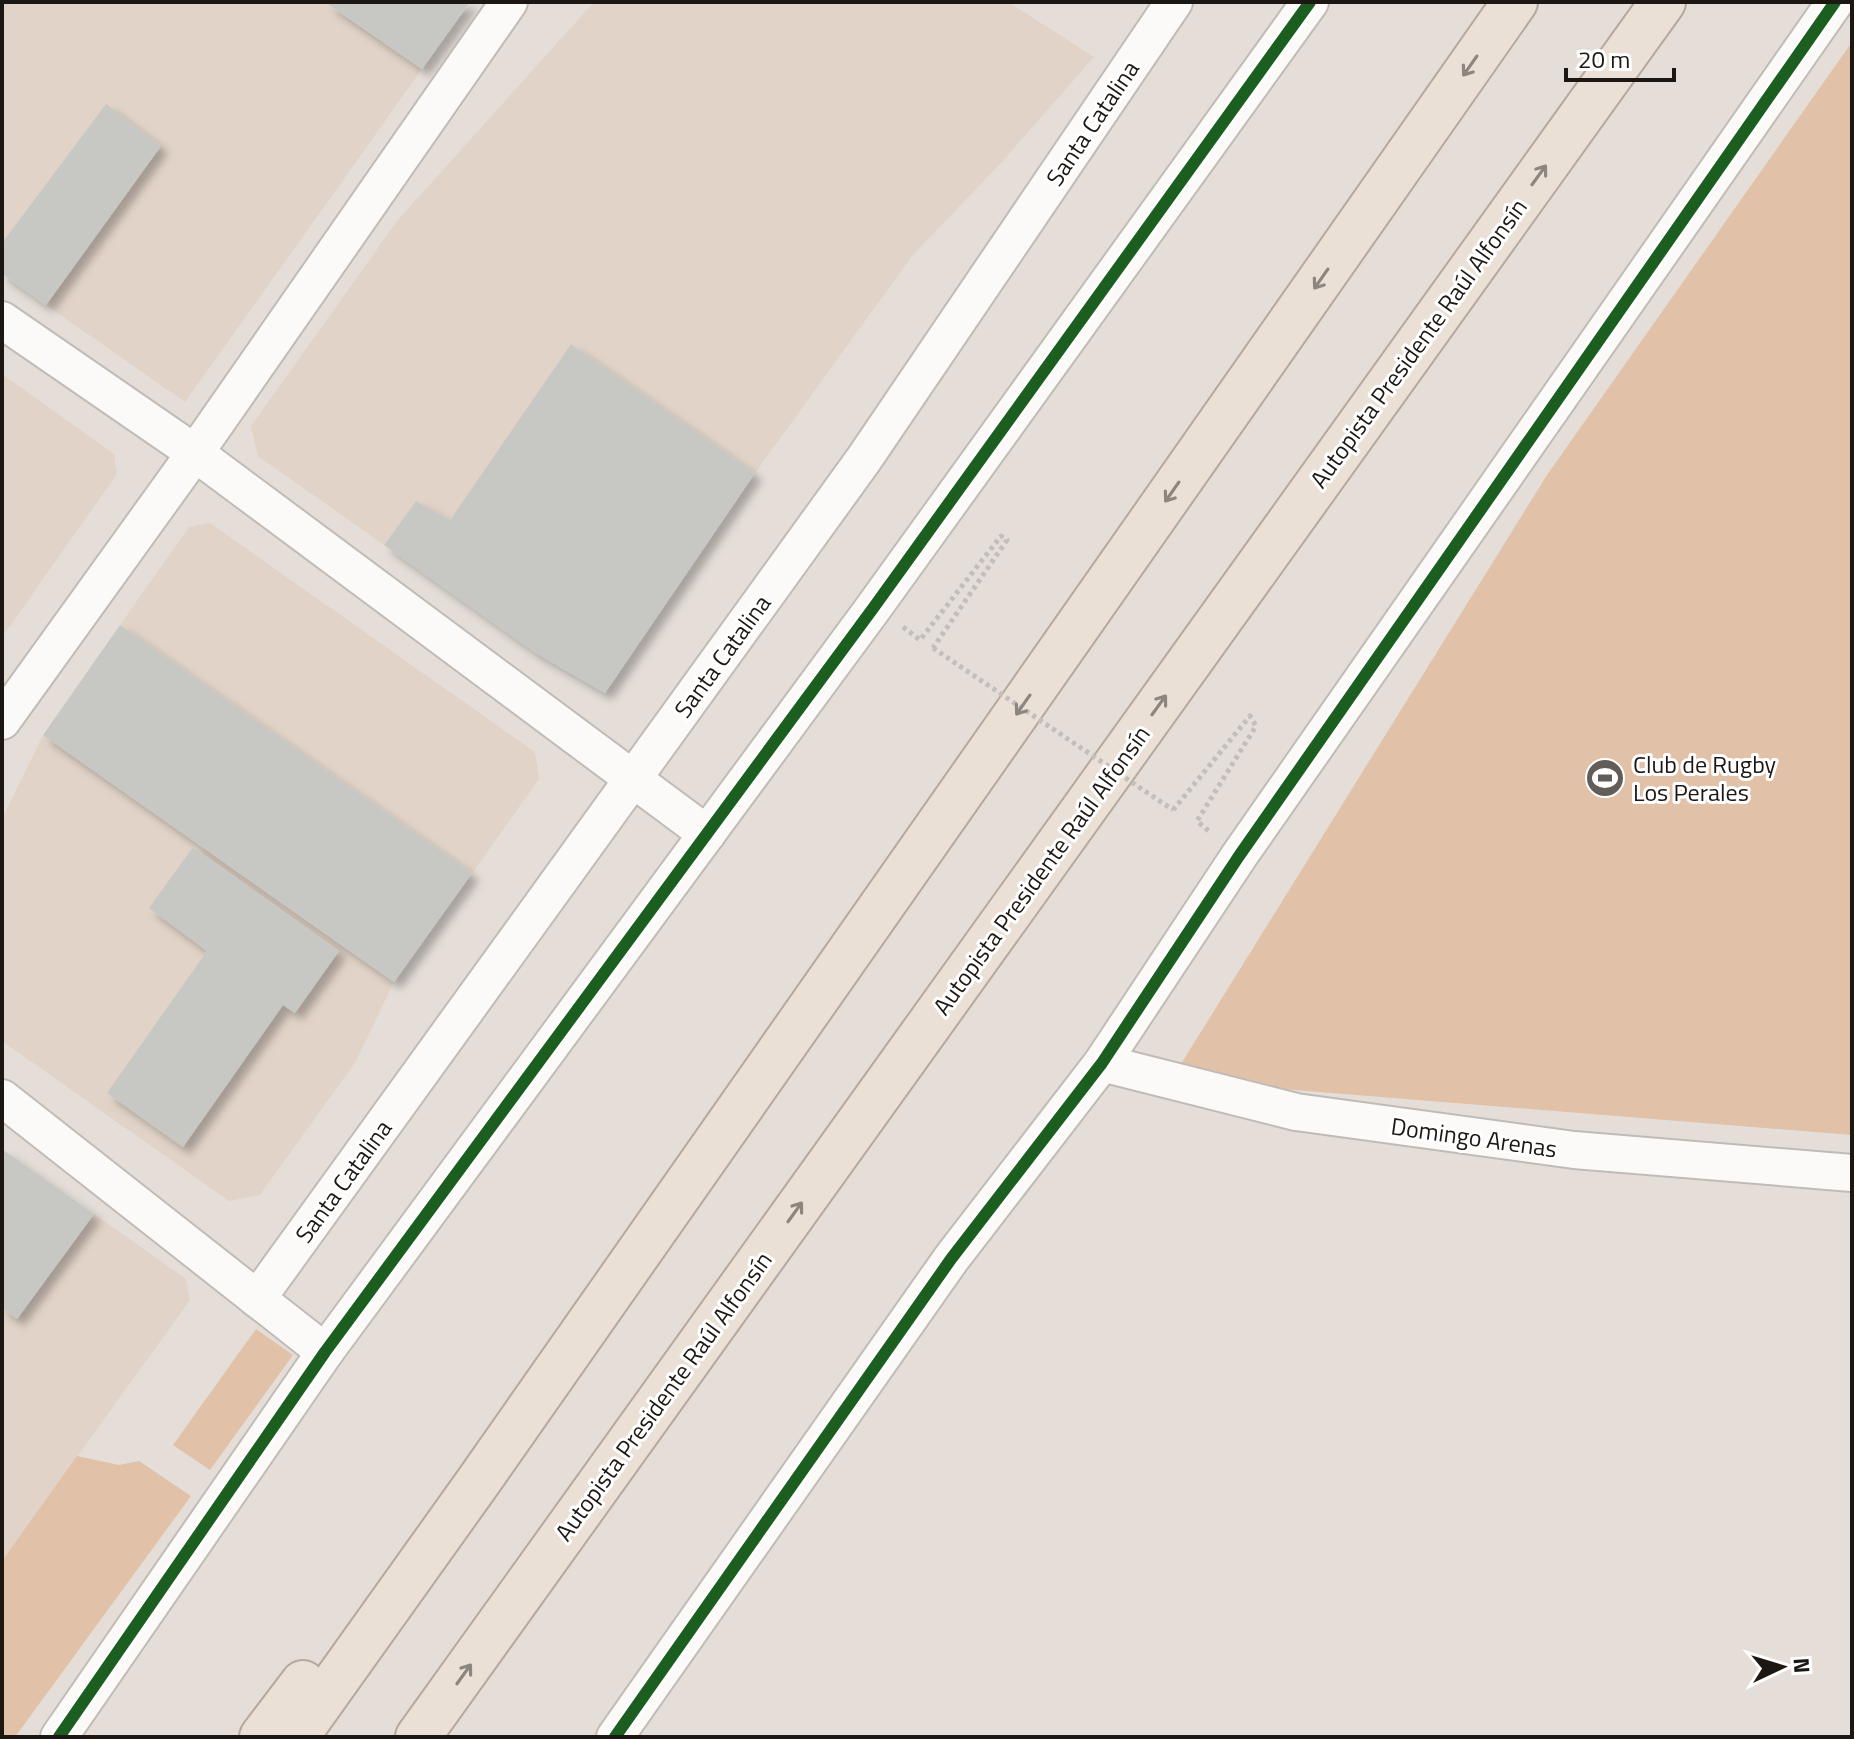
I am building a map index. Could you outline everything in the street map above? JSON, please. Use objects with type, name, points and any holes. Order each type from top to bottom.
[{"type":"highway","points":[[296,1737],[1515,2]]},
{"type":"highway","name":"Autopista Presidente Raúl Alfonsín","points":[[418,1737],[1663,2]]},
{"type":"highway","points":[[262,1737],[296,1691],[478,1482]]},
{"type":"street","points":[[2,721],[195,453],[509,2]]},
{"type":"street","name":"Santa Catalina","points":[[257,1299],[864,459],[1174,2]]},
{"type":"street","points":[[59,1737],[325,1352],[874,607],[1310,2]]},
{"type":"street","points":[[615,1737],[951,1259],[1102,1063],[1239,856],[1835,2]]},
{"type":"street","points":[[2,320],[195,453],[707,834]]},
{"type":"street","name":"Domingo Arenas","points":[[1102,1063],[1296,1112],[1574,1150],[1852,1173]]},
{"type":"street","points":[[2,1098],[325,1352]]},
{"type":"path","points":[[874,607],[920,640],[1001,536],[1007,540],[933,648],[1173,810],[1250,716],[1256,726],[1197,821],[1239,856]]},
{"type":"shaded area","points":[[2,2],[325,2],[422,69],[185,402],[46,305],[2,243]]},
{"type":"shaded area","points":[[594,2],[1008,2],[1094,57],[1000,164],[912,256],[755,473],[571,344],[450,520],[416,501],[384,545],[258,456],[251,426],[397,221]]},
{"type":"shaded area","name":"Club de Rugby Los Perales","points":[[1852,42],[1852,1135],[1171,1080],[1547,475]]},
{"type":"shaded area","points":[[2,374],[114,454],[117,474],[2,637]]},
{"type":"shaded area","points":[[210,523],[535,752],[539,779],[472,873],[120,625],[189,527]]},
{"type":"shaded area","points":[[43,735],[394,982],[356,1061],[260,1195],[229,1201],[2,1041],[2,819]]},
{"type":"shaded area","points":[[94,1214],[186,1279],[190,1300],[2,1561],[2,1308],[17,1318]]},
{"type":"shaded area","points":[[256,1329],[293,1355],[210,1470],[173,1445]]},
{"type":"shaded area","points":[[77,1456],[119,1465],[139,1461],[191,1496],[15,1737],[2,1737],[2,1561]]},
{"type":"building","points":[[325,2],[470,2],[422,69]]},
{"type":"building","points":[[106,104],[161,146],[46,305],[2,274],[2,243]]},
{"type":"building","points":[[571,344],[755,473],[605,693],[536,653],[384,545],[416,501],[450,520]]},
{"type":"building","points":[[120,625],[472,873],[394,982],[43,735]]},
{"type":"building","points":[[193,847],[339,951],[295,1013],[283,1005],[183,1147],[107,1093],[207,951],[149,908]]},
{"type":"building","points":[[2,1149],[94,1214],[17,1319],[2,1308]]},
{"type":"cycle path","points":[[59,1737],[325,1352],[874,607],[1310,2]]},
{"type":"cycle path","points":[[615,1737],[951,1259],[1102,1063],[1239,856],[1835,2]]},
{"type":"place","name":"Club de Rugby Los Perales","points":[[1605,778]]}]
